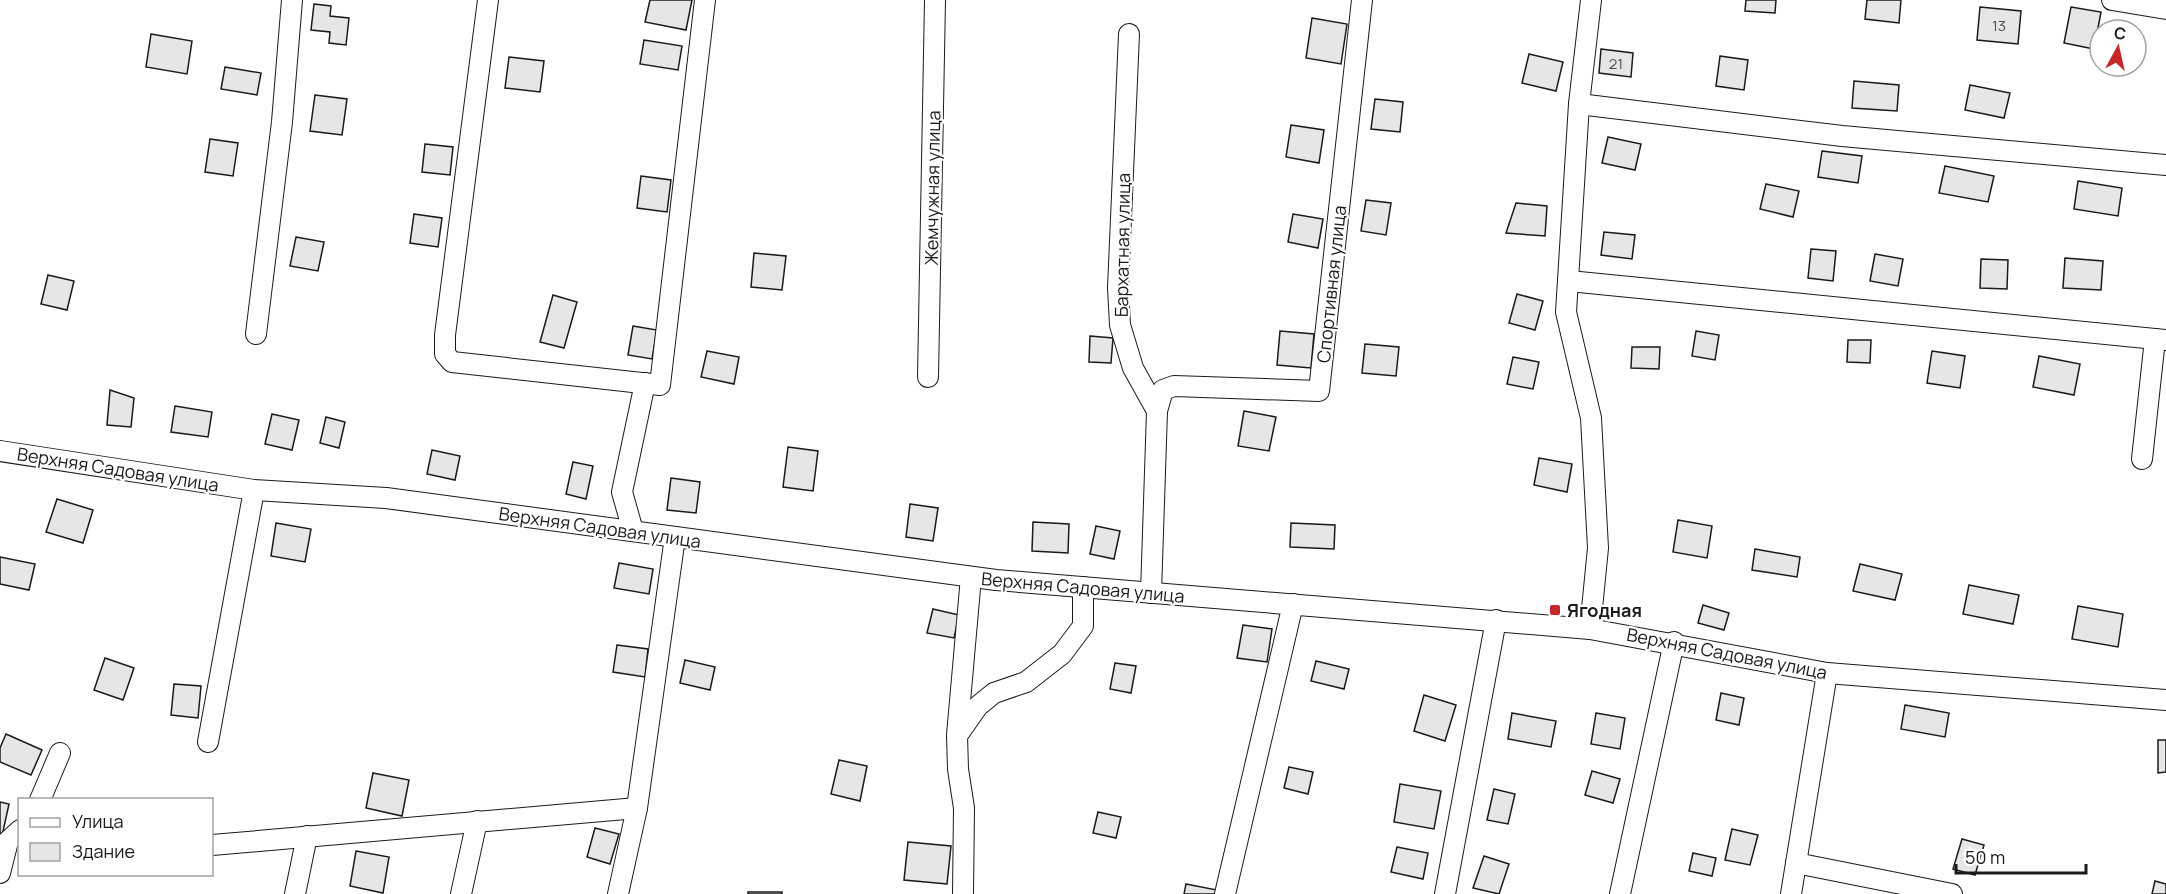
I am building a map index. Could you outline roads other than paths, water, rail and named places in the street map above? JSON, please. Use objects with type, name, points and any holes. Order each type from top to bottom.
[{"type":"street","points":[[256,334],[282,122],[292,0]]},
{"type":"street","points":[[488,0],[445,335],[445,354],[452,362],[660,385],[705,0]]},
{"type":"street","name":"Жемчужная улица","points":[[928,377],[935,0]]},
{"type":"street","name":"Спортивная улица","points":[[1157,411],[1163,390],[1174,386],[1319,391],[1362,0]]},
{"type":"street","points":[[1590,629],[1598,548],[1591,418],[1566,312],[1580,104],[1591,0]]},
{"type":"street","points":[[2112,0],[2166,9]]},
{"type":"street","name":"Бархатная улица","points":[[1129,34],[1118,288],[1120,325],[1133,368],[1157,411]]},
{"type":"street","points":[[1580,104],[1842,136],[2166,165]]},
{"type":"street","points":[[1569,281],[2160,339],[2142,459]]},
{"type":"street","points":[[633,531],[622,501],[622,492],[645,383]]},
{"type":"street","points":[[1151,592],[1157,411]]},
{"type":"street","name":"Верхняя Садовая улица","points":[[0,451],[254,490],[386,498],[971,577],[1590,629],[1674,642],[1827,673],[2166,700]]},
{"type":"street","points":[[208,742],[254,490]]},
{"type":"street","points":[[618,894],[637,807],[675,537]]},
{"type":"street","points":[[963,894],[964,808],[958,769],[957,735],[971,577]]},
{"type":"street","points":[[957,735],[978,706],[994,693],[1036,676],[1062,654],[1083,626],[1083,587]]},
{"type":"street","points":[[1226,894],[1293,604]]},
{"type":"street","points":[[1444,894],[1496,620]]},
{"type":"street","points":[[1620,894],[1674,642]]},
{"type":"street","points":[[1791,894],[1827,673]]},
{"type":"street","points":[[41,798],[60,753]]},
{"type":"street","points":[[213,845],[637,807]]},
{"type":"street","points":[[461,894],[477,821]]},
{"type":"street","points":[[0,874],[8,841],[18,832]]},
{"type":"street","points":[[295,894],[307,836]]},
{"type":"street","points":[[1796,863],[1953,894]]},
{"type":"street","points":[[0,874],[18,869]]},
{"type":"place","name":"Ягодная","points":[[1555,610]]}]
